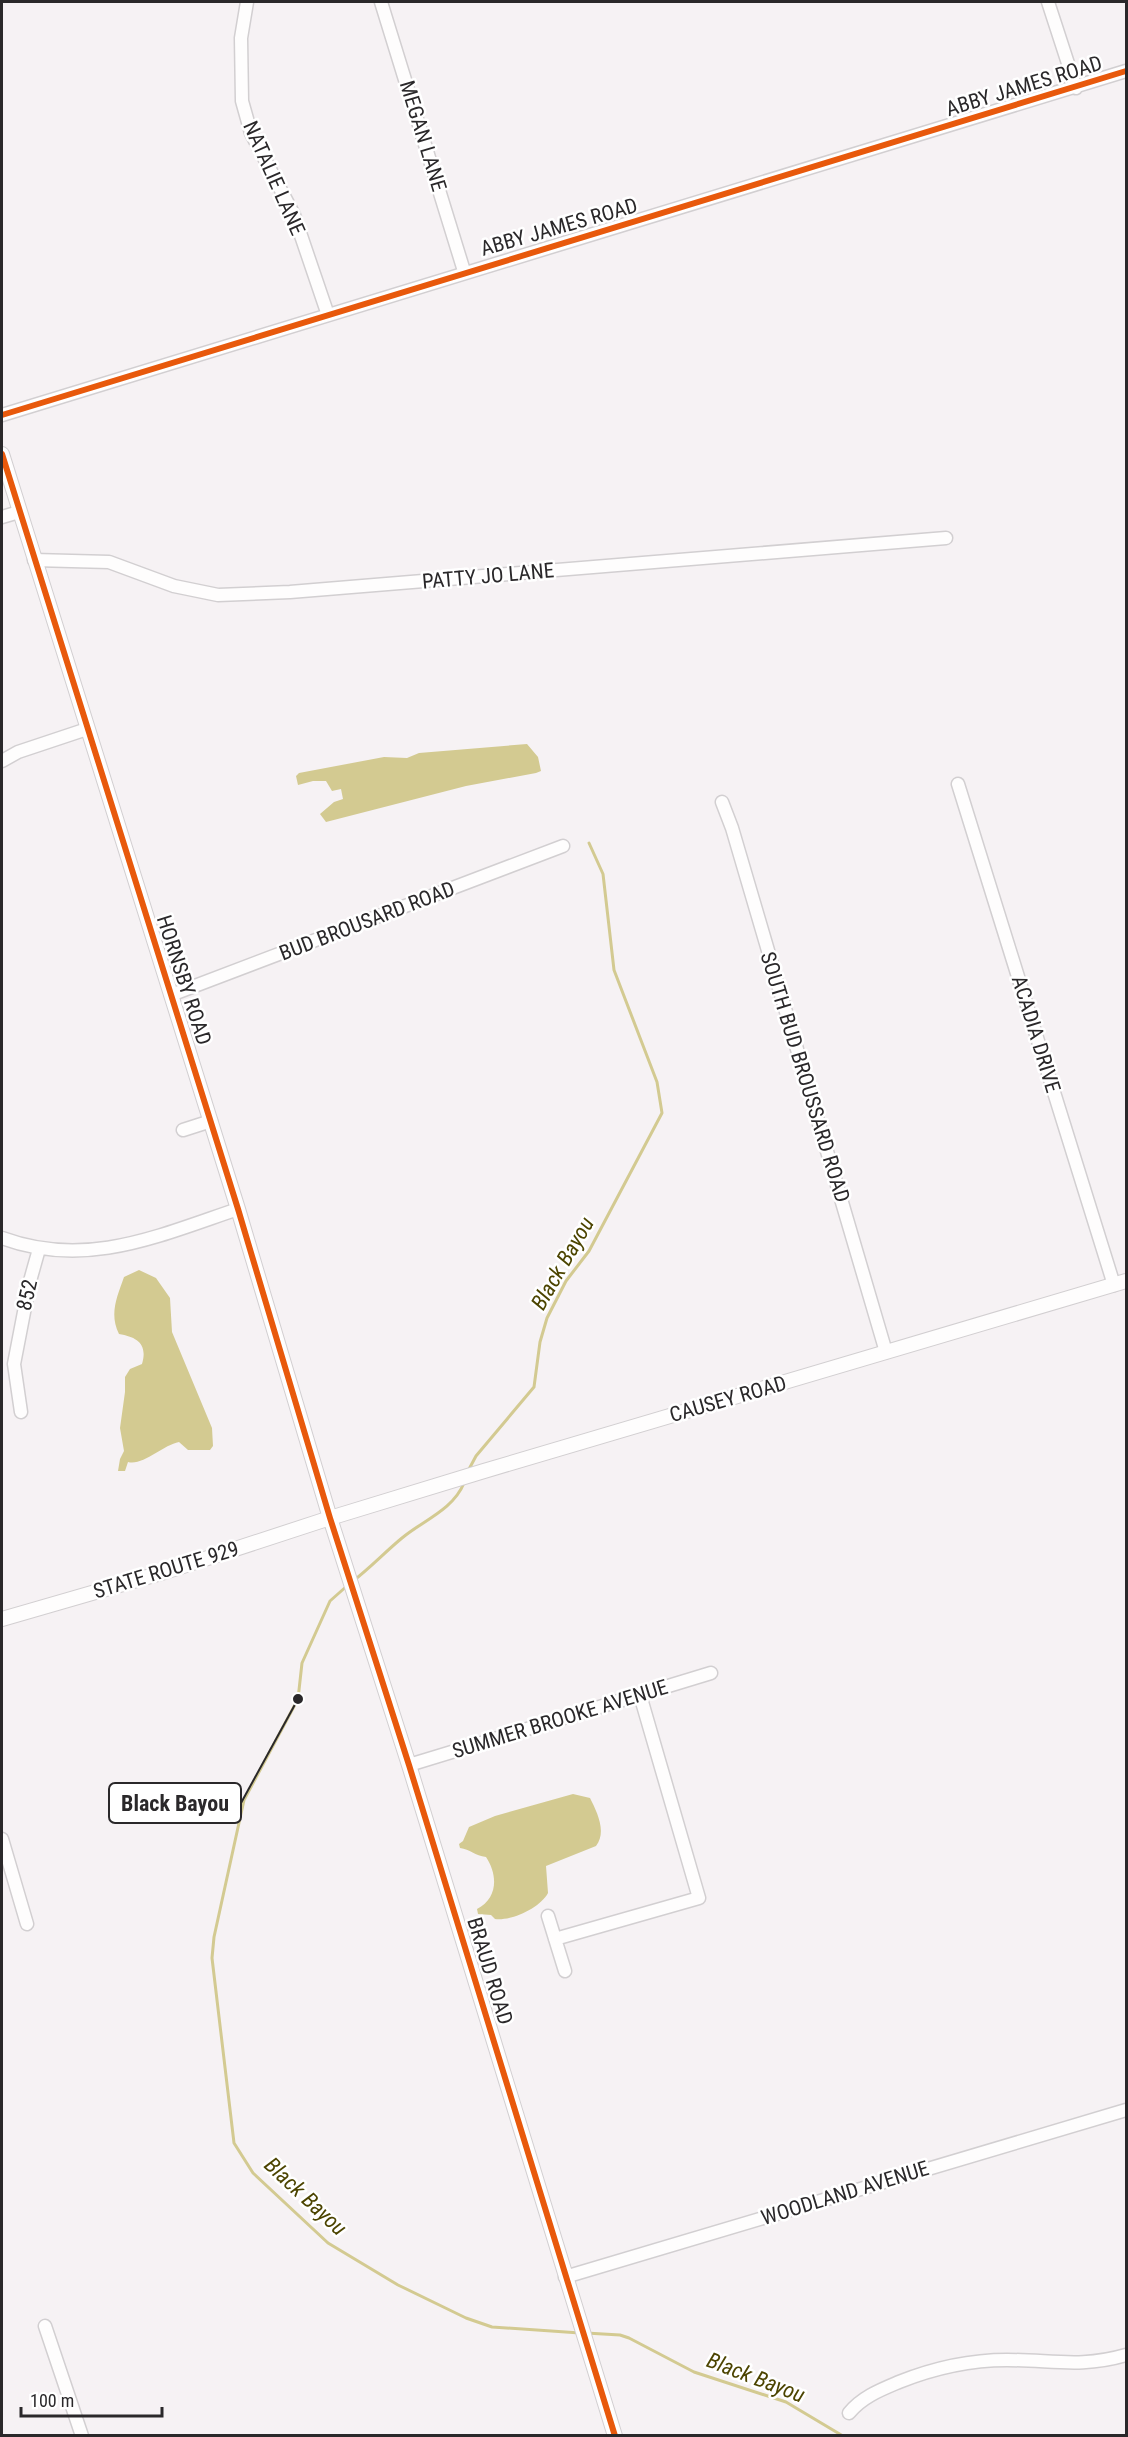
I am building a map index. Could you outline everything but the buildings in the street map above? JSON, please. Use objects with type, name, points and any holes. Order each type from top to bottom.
[{"type":"street","name":"NATALIE LANE","points":[[247,2],[241,38],[242,101],[251,133],[294,215],[328,315]]},
{"type":"street","name":"MEGAN LANE","points":[[381,2],[464,271]]},
{"type":"street","points":[[1048,2],[1076,88]]},
{"type":"street","name":"ABBY JAMES ROAD","points":[[2,415],[464,271],[574,241],[1126,71]]},
{"type":"street","name":"HORNSBY ROAD","points":[[2,454],[211,1121],[330,1518]]},
{"type":"street","points":[[2,518],[19,512]]},
{"type":"street","name":"PATTY JO LANE","points":[[34,560],[109,562],[174,586],[218,595],[290,592],[946,538]]},
{"type":"street","points":[[2,761],[18,752],[87,729]]},
{"type":"street","name":"ACADIA DRIVE","points":[[958,784],[1120,1283]]},
{"type":"street","name":"SOUTH BUD BROUSSARD ROAD","points":[[722,802],[732,828],[886,1352]]},
{"type":"street","name":"BUD BROUSARD ROAD","points":[[171,995],[563,846]]},
{"type":"street","points":[[183,1130],[211,1121]]},
{"type":"street","points":[[2,1238],[39,1249],[71,1252],[112,1248],[143,1241],[238,1209]]},
{"type":"street","name":"852","points":[[21,1412],[14,1364],[30,1281],[39,1249]]},
{"type":"street","name":"CAUSEY ROAD","points":[[330,1518],[1120,1283]]},
{"type":"street","name":"BRAUD ROAD","points":[[330,1518],[409,1765],[615,2436]]},
{"type":"street","name":"STATE ROUTE 929","points":[[2,1619],[168,1571],[330,1518]]},
{"type":"street","name":"SUMMER BROOKE AVENUE","points":[[409,1765],[711,1673]]},
{"type":"street","points":[[555,1939],[699,1898],[640,1695]]},
{"type":"street","points":[[2,1839],[27,1924]]},
{"type":"street","points":[[548,1916],[565,1971]]},
{"type":"street","name":"WOODLAND AVENUE","points":[[565,2277],[1126,2110]]},
{"type":"street","points":[[45,2326],[82,2436]]},
{"type":"street","points":[[849,2413],[856,2404],[879,2391],[947,2366],[1009,2360],[1093,2363],[1126,2355]]},
{"type":"shaded area","points":[[527,744],[538,757],[541,771],[466,786],[326,822],[320,814],[334,802],[343,799],[341,789],[332,791],[326,781],[313,781],[298,785],[296,776],[299,773],[384,757],[407,758],[419,753]]},
{"type":"shaded area","points":[[139,1270],[156,1278],[170,1298],[172,1332],[212,1428],[213,1446],[210,1450],[188,1450],[179,1442],[140,1461],[128,1462],[125,1471],[118,1471],[124,1451],[120,1428],[125,1377],[130,1369],[142,1364],[143,1351],[136,1340],[119,1334],[114,1312],[124,1277]]},
{"type":"shaded area","points":[[573,1794],[590,1798],[595,1809],[601,1828],[601,1835],[596,1846],[546,1866],[548,1893],[539,1904],[509,1918],[495,1919],[491,1915],[478,1914],[477,1909],[489,1899],[494,1886],[494,1878],[486,1857],[460,1848],[459,1844],[463,1841],[469,1827],[495,1816]]},
{"type":"waterway","name":"Black Bayou","points":[[468,1471],[476,1456],[534,1387],[540,1342],[547,1318],[566,1281],[589,1251],[662,1113],[657,1082],[614,970],[603,874],[589,843]]},
{"type":"waterway","name":"Black Bayou","points":[[353,1581],[402,1538],[445,1508],[464,1483]]},
{"type":"waterway","name":"Black Bayou","points":[[348,1585],[330,1601],[302,1663],[298,1699],[244,1800],[214,1937],[212,1958],[234,2143],[253,2173],[328,2243],[398,2285],[466,2318],[492,2327],[580,2333]]},
{"type":"waterway","name":"Black Bayou","points":[[586,2333],[620,2335],[629,2338],[694,2372],[786,2402],[843,2436]]},
{"type":"cycle path","points":[[2,415],[1126,71]]},
{"type":"cycle path","points":[[2,454],[238,1209],[330,1518],[409,1765],[615,2436]]},
{"type":"place","name":"Black Bayou","points":[[298,1699]]}]
